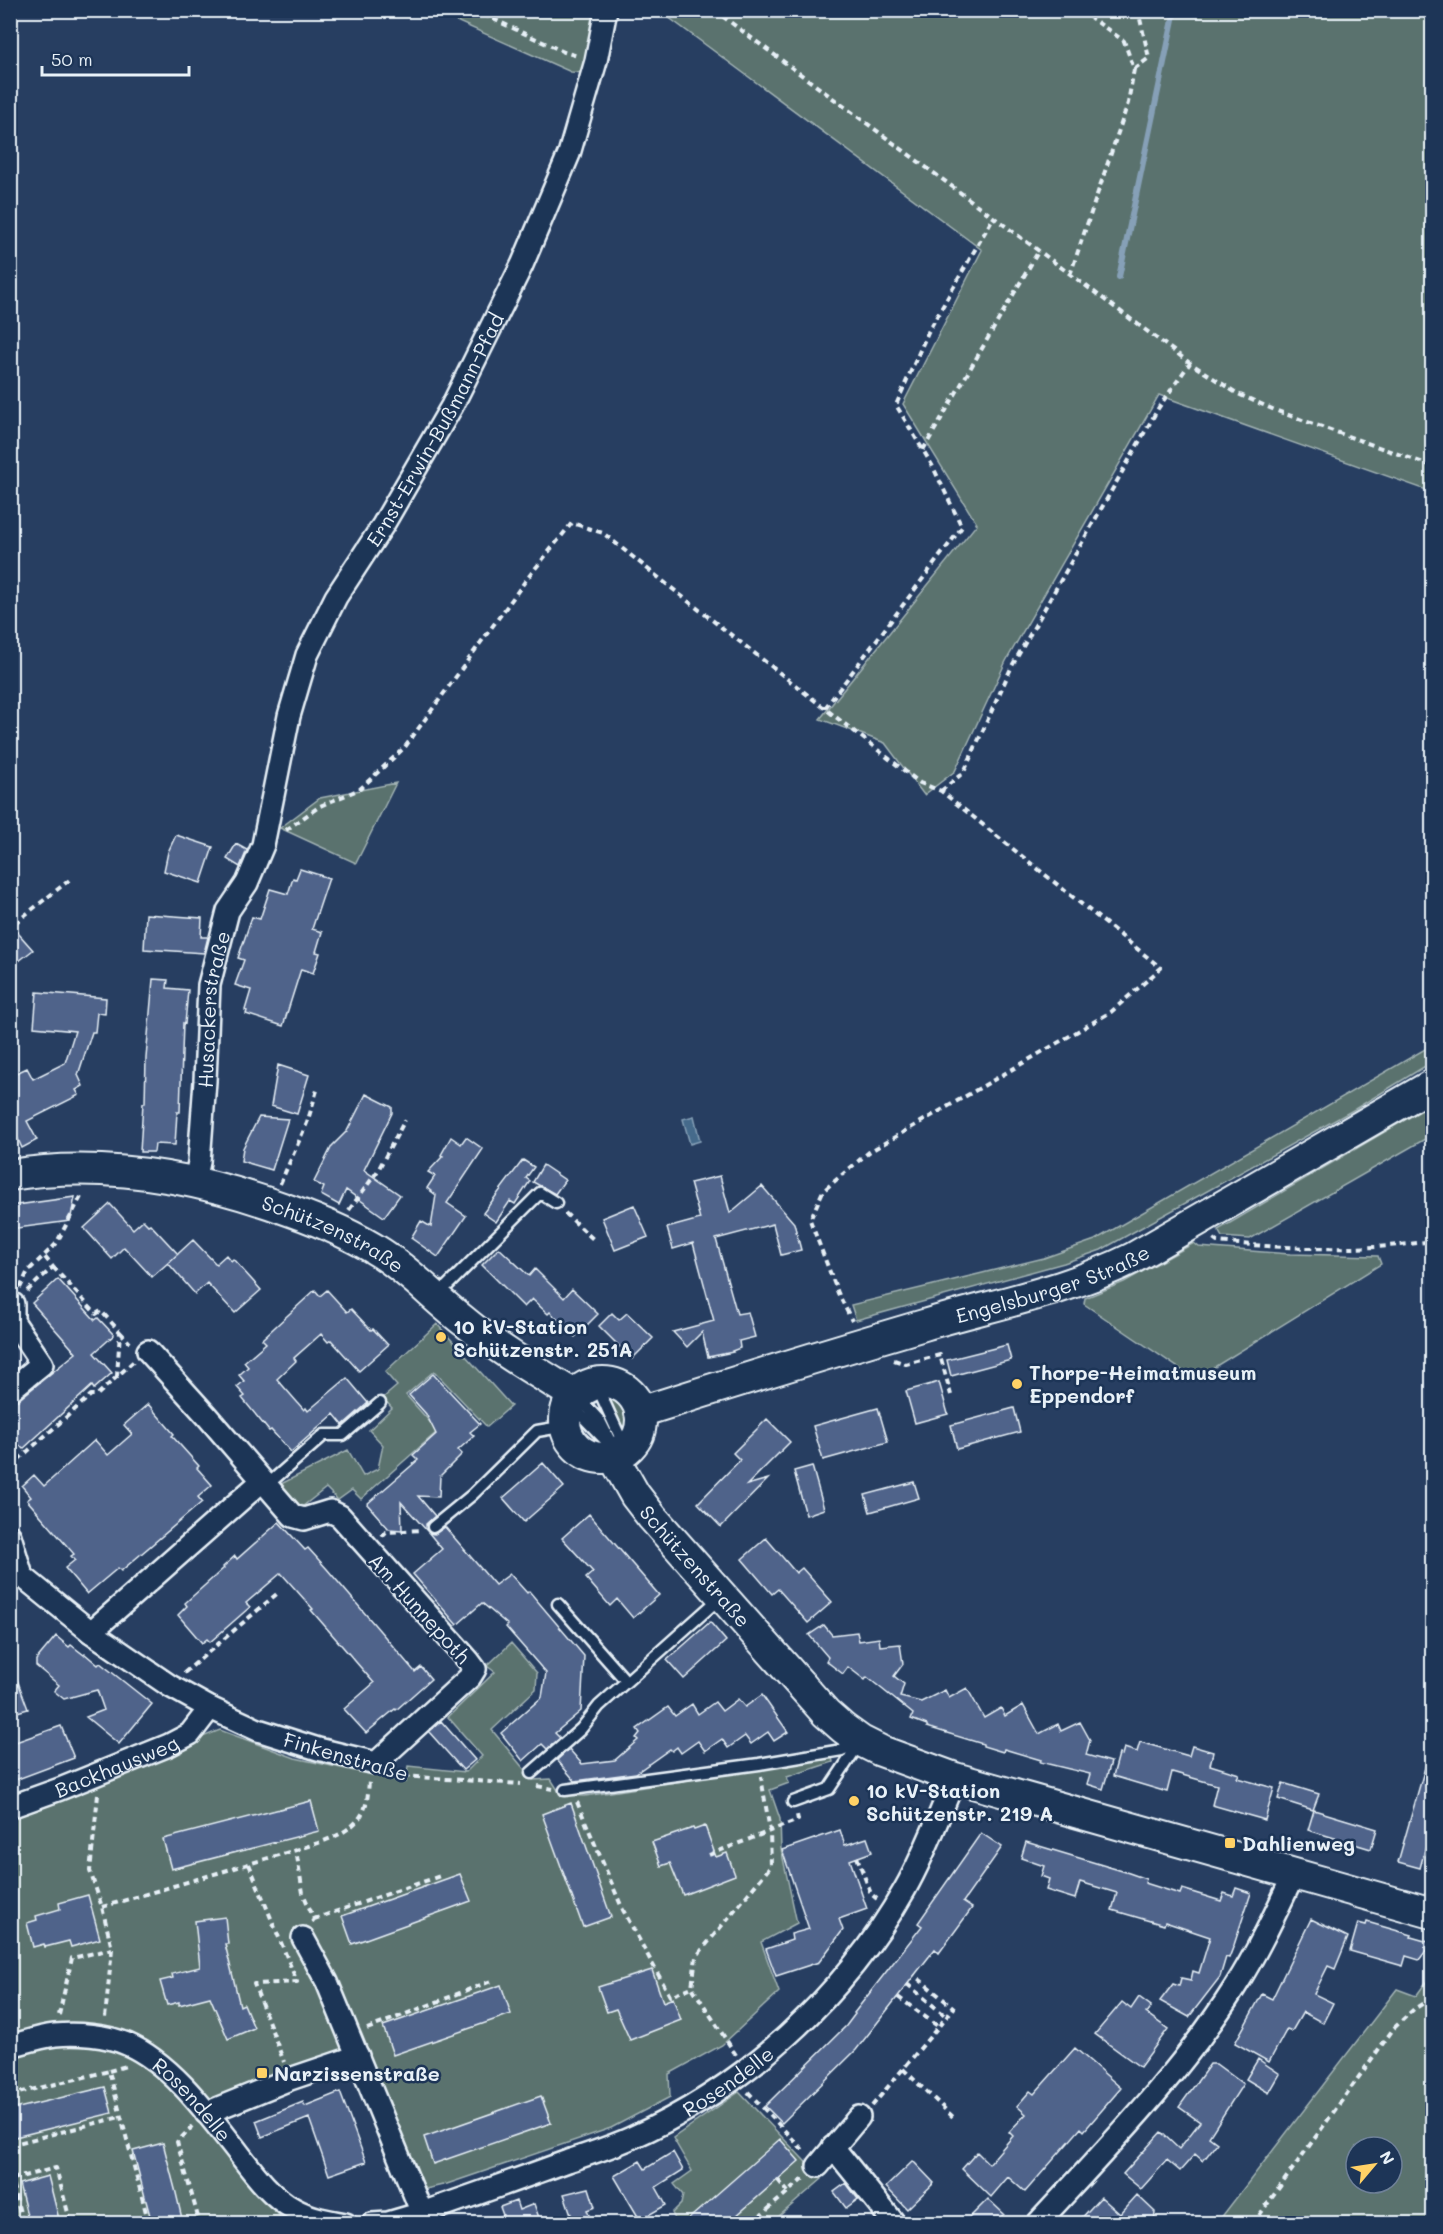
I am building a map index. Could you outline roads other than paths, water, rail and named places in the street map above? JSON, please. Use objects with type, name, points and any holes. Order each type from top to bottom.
[{"type":"street","name":"Ernst-Erwin-Bußmann-Pfad","points":[[262,845],[289,716],[307,655],[336,597],[383,525],[452,406],[512,286],[569,154],[596,62],[606,10]]},
{"type":"street","name":"Husackerstraße","points":[[195,1182],[199,1162],[205,1081],[209,985],[228,911],[247,883],[262,845]]},
{"type":"street","name":"Engelsburger Straße","points":[[640,1412],[863,1344],[1069,1285],[1096,1275],[1133,1258],[1432,1085]]},
{"type":"street","name":"Schützenstraße","points":[[10,1174],[50,1170],[91,1170],[159,1176],[195,1182],[272,1204],[338,1229],[398,1265],[465,1323],[508,1354],[579,1398]]},
{"type":"street","points":[[10,1390],[42,1364],[13,1321],[12,1304]]},
{"type":"street","name":"Am Hunnepoth","points":[[148,1351],[293,1516],[304,1519],[330,1511],[340,1516],[475,1670],[471,1677],[376,1763]]},
{"type":"street","points":[[605,1382],[627,1391],[635,1400],[640,1412],[638,1434],[632,1444],[623,1452],[612,1450],[600,1458],[588,1455],[577,1448],[566,1426],[566,1410],[579,1398],[582,1388],[593,1383],[605,1382]]},
{"type":"street","name":"Schützenstraße","points":[[612,1450],[623,1477],[652,1517],[826,1713],[861,1741],[899,1759],[955,1778],[1432,1913]]},
{"type":"street","points":[[91,1632],[264,1484]]},
{"type":"street","name":"Finkenstraße","points":[[10,1536],[16,1580],[170,1686],[258,1730],[292,1742],[376,1763]]},
{"type":"street","name":"Backhausweg","points":[[10,1807],[100,1773],[189,1734],[210,1708]]},
{"type":"street","name":"Rosendelle","points":[[372,2223],[388,2223],[422,2213],[631,2138],[685,2111],[740,2074],[792,2031],[831,1992],[892,1911],[920,1861],[955,1778]]},
{"type":"street","points":[[1037,2223],[1113,2142],[1182,2062],[1236,1986],[1273,1919],[1294,1874]]},
{"type":"street","points":[[303,1938],[327,1982],[422,2213]]},
{"type":"street","name":"Rosendelle","points":[[10,2046],[55,2035],[79,2035],[126,2043],[151,2058],[206,2113],[288,2216],[346,2223]]},
{"type":"street","points":[[206,2113],[290,2079],[358,2056]]},
{"type":"street","points":[[818,2166],[859,2117]]},
{"type":"street","points":[[833,2147],[894,2223]]},
{"type":"lane","points":[[436,1297],[540,1193],[556,1203]]},
{"type":"lane","points":[[579,1398],[600,1394],[621,1439],[612,1450]]},
{"type":"lane","name":"Schützenstraße","points":[[579,1398],[600,1421],[612,1450]]},
{"type":"lane","points":[[264,1484],[324,1435],[343,1435],[380,1403]]},
{"type":"lane","points":[[433,1527],[472,1495],[537,1431],[566,1426]]},
{"type":"lane","points":[[531,1773],[581,1729],[599,1706],[722,1595]]},
{"type":"lane","points":[[558,1604],[626,1681]]},
{"type":"lane","points":[[568,1790],[759,1764],[842,1750],[861,1741]]},
{"type":"lane","points":[[794,1802],[829,1789],[861,1741]]},
{"type":"water","points":[[694,1116],[700,1141],[690,1144],[683,1119]]},
{"type":"waterway","points":[[1119,277],[1175,10]]},
{"type":"place","name":"10 kV-Station Schützenstr. 251A","points":[[441,1337]]},
{"type":"place","name":"Thorpe-Heimatmuseum Eppendorf","points":[[1017,1384]]},
{"type":"place","name":"10 kV-Station Schützenstr. 219 A","points":[[854,1801]]},
{"type":"place","name":"Dahlienweg","points":[[1230,1843]]},
{"type":"place","name":"Narzissenstraße","points":[[262,2073]]}]
